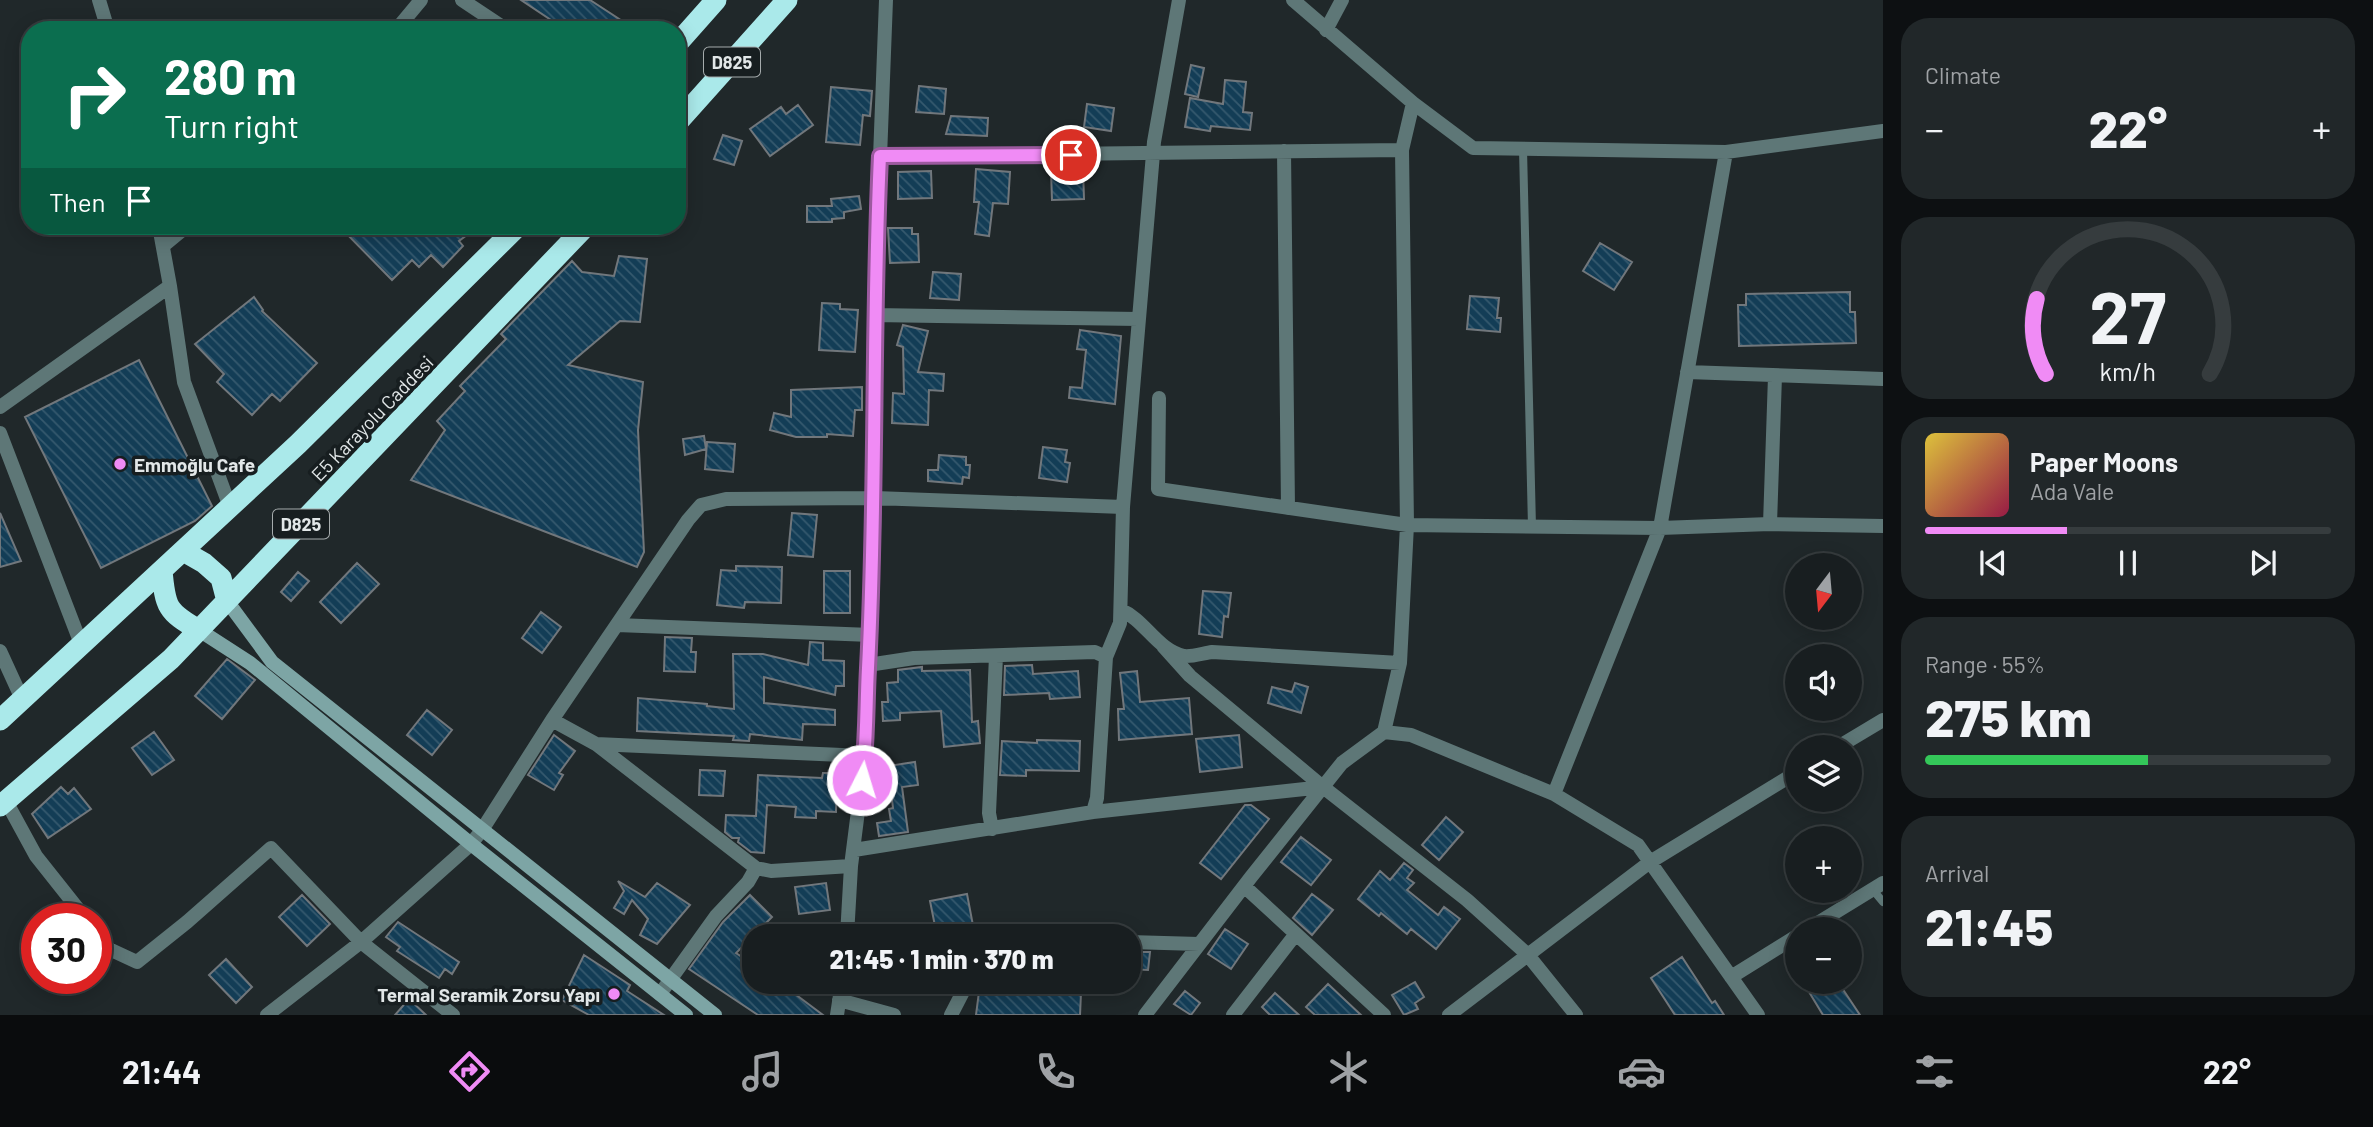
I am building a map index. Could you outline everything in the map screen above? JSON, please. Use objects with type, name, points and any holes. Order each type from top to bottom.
[{"type":"highway","name":"D825","points":[[686,34],[716,0]]},
{"type":"highway","name":"D825","points":[[686,113],[787,0]]},
{"type":"highway","name":"E5 Karayolu Caddesi","points":[[0,720],[298,444],[509,235]]},
{"type":"highway","name":"E5 Karayolu Caddesi","points":[[3,803],[171,659],[577,235]]},
{"type":"highway","points":[[183,551],[204,563],[220,578],[227,601]]},
{"type":"highway","points":[[162,570],[164,598],[176,617],[199,630]]},
{"type":"street","points":[[99,0],[105,21]]},
{"type":"street","points":[[404,21],[421,0]]},
{"type":"street","points":[[462,0],[494,21]]},
{"type":"street","points":[[848,924],[851,866],[865,756],[871,635],[875,498],[874,315],[886,0]]},
{"type":"street","points":[[1093,812],[1097,798],[1106,657],[1120,623],[1124,507],[1153,154],[1179,0]]},
{"type":"street","points":[[1293,0],[1413,103],[1473,148],[1726,152],[1883,131]]},
{"type":"street","points":[[1326,30],[1342,0]]},
{"type":"street","points":[[1145,1015],[1342,763],[1384,732],[1400,663],[1407,525],[1402,150],[1413,103]]},
{"type":"street","points":[[880,156],[1402,150]]},
{"type":"street","points":[[1284,151],[1287,508]]},
{"type":"street","points":[[1554,794],[1660,528],[1726,152]]},
{"type":"street","points":[[161,235],[184,382],[230,508]]},
{"type":"street","points":[[164,245],[176,235]]},
{"type":"street","points":[[0,407],[170,286]]},
{"type":"street","points":[[874,315],[1139,320]]},
{"type":"street","points":[[1687,372],[1883,379]]},
{"type":"street","points":[[1770,524],[1775,376]]},
{"type":"street","points":[[1159,398],[1158,489],[1407,525],[1660,528],[1770,524],[1883,526]]},
{"type":"street","points":[[0,433],[82,645]]},
{"type":"street","points":[[267,1015],[361,942],[471,844],[552,720],[688,520],[701,505],[726,499],[875,498],[1124,507]]},
{"type":"street","points":[[227,601],[272,662],[715,1015]]},
{"type":"street","points":[[1121,610],[1131,615],[1190,676],[1323,787],[1467,900],[1527,954],[1576,1015]]},
{"type":"street","points":[[617,625],[871,635]]},
{"type":"street","points":[[199,630],[250,663],[471,844],[687,1015]]},
{"type":"street","points":[[1163,646],[1185,656],[1212,652],[1400,663]]},
{"type":"street","points":[[0,650],[22,699]]},
{"type":"street","points":[[868,665],[914,658],[1095,652],[1106,657]]},
{"type":"street","points":[[992,829],[989,813],[996,656]]},
{"type":"street","points":[[552,720],[596,744],[756,869],[771,871],[851,866]]},
{"type":"street","points":[[1858,735],[1883,720]]},
{"type":"street","points":[[1384,732],[1411,735],[1554,794],[1638,845],[1758,1015]]},
{"type":"street","points":[[596,744],[865,756]]},
{"type":"street","points":[[1449,1015],[1650,862],[1785,779]]},
{"type":"street","points":[[854,850],[1093,812],[1323,787]]},
{"type":"street","points":[[3,803],[36,856],[73,903]]},
{"type":"street","points":[[112,950],[137,962],[271,848],[361,942],[453,1015]]},
{"type":"street","points":[[660,993],[716,916],[748,882],[756,869]]},
{"type":"street","points":[[1244,886],[1384,1015]]},
{"type":"street","points":[[1828,917],[1878,886]]},
{"type":"street","points":[[1233,1015],[1295,934]]},
{"type":"street","points":[[1141,942],[1199,944]]},
{"type":"street","points":[[1731,977],[1785,943]]},
{"type":"street","points":[[951,1015],[962,994]]},
{"type":"street","points":[[838,1008],[894,1015]]},
{"type":"lane","points":[[1523,149],[1532,527]]},
{"type":"lane","points":[[1878,886],[1883,902]]},
{"type":"building","points":[[521,0],[590,0],[622,21],[552,21]]},
{"type":"building","points":[[1191,65],[1204,68],[1198,97],[1185,94]]},
{"type":"building","points":[[1225,80],[1246,82],[1243,112],[1252,113],[1250,130],[1211,126],[1210,131],[1185,127],[1190,98],[1223,104]]},
{"type":"building","points":[[919,86],[946,89],[944,114],[916,112]]},
{"type":"building","points":[[831,87],[872,91],[870,116],[863,115],[860,145],[826,142]]},
{"type":"building","points":[[1087,104],[1114,108],[1111,131],[1084,127]]},
{"type":"building","points":[[798,105],[813,125],[770,156],[750,129],[781,107],[786,114]]},
{"type":"building","points":[[951,116],[988,118],[987,136],[946,134]]},
{"type":"building","points":[[723,135],[742,141],[734,165],[714,159]]},
{"type":"building","points":[[976,169],[1010,172],[1008,204],[993,203],[989,236],[975,234],[979,202],[974,202]]},
{"type":"building","points":[[1083,169],[1084,199],[1052,200],[1051,170]]},
{"type":"building","points":[[931,171],[932,198],[898,199],[898,172]]},
{"type":"building","points":[[859,196],[861,209],[844,212],[844,218],[832,219],[832,222],[807,222],[807,206],[832,206],[831,199]]},
{"type":"building","points":[[888,228],[912,228],[912,234],[918,234],[919,262],[890,263]]},
{"type":"building","points":[[348,235],[467,235],[459,241],[463,246],[443,267],[431,255],[419,267],[412,260],[392,280]]},
{"type":"building","points":[[1600,243],[1632,262],[1614,290],[1583,271]]},
{"type":"building","points":[[619,256],[647,259],[640,322],[620,321],[568,365],[643,382],[638,430],[644,552],[637,567],[411,480],[445,430],[437,421],[465,391],[460,386],[506,339],[501,334],[572,261],[582,272],[614,276]]},
{"type":"building","points":[[933,272],[961,274],[959,300],[930,298]]},
{"type":"building","points":[[1850,292],[1850,312],[1855,312],[1856,343],[1739,346],[1738,305],[1746,305],[1746,294]]},
{"type":"building","points":[[1470,296],[1499,298],[1497,318],[1501,318],[1500,332],[1467,329]]},
{"type":"building","points":[[254,297],[262,311],[317,363],[280,401],[272,394],[252,415],[217,382],[224,374],[195,344]]},
{"type":"building","points":[[822,303],[840,304],[840,309],[858,310],[855,352],[819,350]]},
{"type":"building","points":[[903,325],[928,331],[918,372],[944,374],[943,391],[929,390],[928,425],[892,423],[893,393],[904,394],[903,347],[897,345]]},
{"type":"building","points":[[1080,330],[1121,336],[1115,404],[1069,398],[1070,387],[1082,388],[1086,350],[1077,349]]},
{"type":"building","name":"Emmoğlu Cafe","points":[[139,360],[212,506],[195,521],[101,568],[25,417]]},
{"type":"building","points":[[862,387],[862,410],[855,410],[853,436],[827,434],[827,437],[796,437],[770,430],[774,413],[791,417],[791,390]]},
{"type":"building","points":[[704,436],[706,449],[685,455],[683,439]]},
{"type":"building","points":[[707,442],[735,444],[733,472],[705,469]]},
{"type":"building","points":[[1043,447],[1067,450],[1065,462],[1070,463],[1067,482],[1039,478]]},
{"type":"building","points":[[939,455],[966,457],[966,465],[970,465],[969,478],[963,477],[962,484],[928,481],[928,470],[938,470]]},
{"type":"building","points":[[0,513],[21,561],[0,567]]},
{"type":"building","points":[[792,513],[817,515],[813,557],[788,555]]},
{"type":"building","points":[[357,563],[379,584],[341,623],[320,602]]},
{"type":"building","points":[[736,566],[782,567],[781,603],[745,602],[744,608],[717,605],[721,570],[736,571]]},
{"type":"building","points":[[824,571],[850,571],[850,613],[824,613]]},
{"type":"building","points":[[298,572],[309,581],[291,601],[281,592]]},
{"type":"building","points":[[1203,591],[1231,593],[1228,617],[1224,616],[1222,637],[1199,634]]},
{"type":"building","points":[[541,612],[561,627],[542,653],[522,638]]},
{"type":"building","points":[[665,637],[692,638],[691,652],[696,652],[695,672],[664,671]]},
{"type":"building","points":[[810,642],[823,643],[823,660],[844,661],[844,686],[836,686],[835,695],[764,677],[764,703],[835,710],[835,725],[803,724],[802,740],[750,734],[749,741],[733,740],[734,736],[637,731],[638,698],[734,709],[733,654],[763,654],[808,665]]},
{"type":"building","points":[[227,659],[255,680],[222,719],[195,696]]},
{"type":"building","points":[[1032,665],[1033,674],[1078,671],[1080,697],[1050,699],[1049,693],[1004,695],[1005,666]]},
{"type":"building","points":[[922,667],[922,671],[970,670],[972,722],[978,721],[980,743],[944,747],[941,711],[900,713],[900,720],[883,721],[882,702],[888,702],[887,683],[898,682],[898,670]]},
{"type":"building","points":[[1137,671],[1140,702],[1189,698],[1192,734],[1119,740],[1118,709],[1124,709],[1120,673]]},
{"type":"building","points":[[1295,683],[1308,687],[1301,713],[1268,703],[1272,687],[1292,692]]},
{"type":"building","points":[[427,710],[452,730],[432,755],[407,735]]},
{"type":"building","points":[[154,732],[174,760],[152,775],[132,748]]},
{"type":"building","points":[[554,735],[575,751],[559,773],[563,775],[554,790],[528,775]]},
{"type":"building","points":[[1239,735],[1242,767],[1200,772],[1196,739]]},
{"type":"building","points":[[1037,740],[1080,741],[1079,771],[1026,770],[1026,776],[1000,775],[1002,741],[1037,743]]},
{"type":"building","points":[[915,762],[918,785],[902,787],[908,832],[879,836],[877,823],[891,821],[889,809],[893,808],[888,766]]},
{"type":"building","points":[[700,770],[725,771],[723,796],[699,795]]},
{"type":"building","points":[[823,773],[837,773],[836,812],[816,811],[816,818],[795,817],[796,807],[767,805],[764,853],[751,852],[738,842],[739,838],[732,838],[725,832],[726,815],[756,816],[758,775],[822,778]]},
{"type":"building","points":[[61,787],[68,794],[74,788],[91,809],[48,838],[32,814]]},
{"type":"building","points":[[1245,805],[1251,805],[1269,819],[1221,879],[1200,863]]},
{"type":"building","points":[[1446,817],[1463,832],[1439,860],[1422,845]]},
{"type":"building","points":[[1301,837],[1331,860],[1311,885],[1281,862]]},
{"type":"building","points":[[1404,863],[1413,870],[1407,878],[1414,883],[1407,890],[1438,915],[1444,907],[1460,919],[1436,949],[1411,929],[1407,934],[1358,899],[1380,871],[1390,880]]},
{"type":"building","points":[[618,881],[645,897],[657,883],[690,905],[657,944],[640,935],[648,919],[632,900],[624,914],[614,908],[624,891]]},
{"type":"building","points":[[826,883],[830,910],[799,914],[795,887]]},
{"type":"building","points":[[967,894],[973,924],[935,924],[930,901]]},
{"type":"building","points":[[1312,894],[1333,910],[1312,935],[1293,918]]},
{"type":"building","points":[[302,895],[330,924],[307,946],[279,917]]},
{"type":"building","points":[[750,895],[772,917],[765,924],[742,924],[742,947],[736,953],[742,957],[742,994],[795,994],[823,1015],[758,1015],[689,969],[723,922]]},
{"type":"building","points":[[398,922],[459,962],[452,974],[445,969],[439,978],[397,951],[400,947],[386,937]]},
{"type":"building","points":[[1225,929],[1248,944],[1231,969],[1208,954]]},
{"type":"building","points":[[1141,952],[1150,952],[1148,970],[1141,970]]},
{"type":"building","points":[[584,955],[630,985],[627,991],[664,1015],[589,1015],[562,1000]]},
{"type":"building","points":[[1682,957],[1712,1003],[1715,1001],[1724,1015],[1675,1015],[1651,978]]},
{"type":"building","points":[[226,959],[252,987],[236,1003],[209,975]]},
{"type":"building","points":[[1415,982],[1424,997],[1415,1003],[1418,1009],[1404,1015],[1392,995]]},
{"type":"building","points":[[1328,984],[1361,1015],[1315,1015],[1306,1007]]},
{"type":"building","points":[[1185,991],[1200,1003],[1191,1015],[1174,1004]]},
{"type":"building","points":[[1275,993],[1299,1015],[1270,1015],[1262,1007]]},
{"type":"building","points":[[979,994],[1081,994],[1080,1015],[976,1015]]},
{"type":"building","points":[[1810,994],[1846,994],[1860,1015],[1823,1015]]},
{"type":"building","points":[[409,999],[426,1015],[395,1015]]},
{"type":"place","name":"Emmoğlu Cafe","points":[[120,464]]},
{"type":"place","name":"Termal Seramik Zorsu Yapı","points":[[614,994]]},
{"type":"route","points":[[862,780],[871,635],[875,498],[874,315],[880,156],[1071,155]]}]
